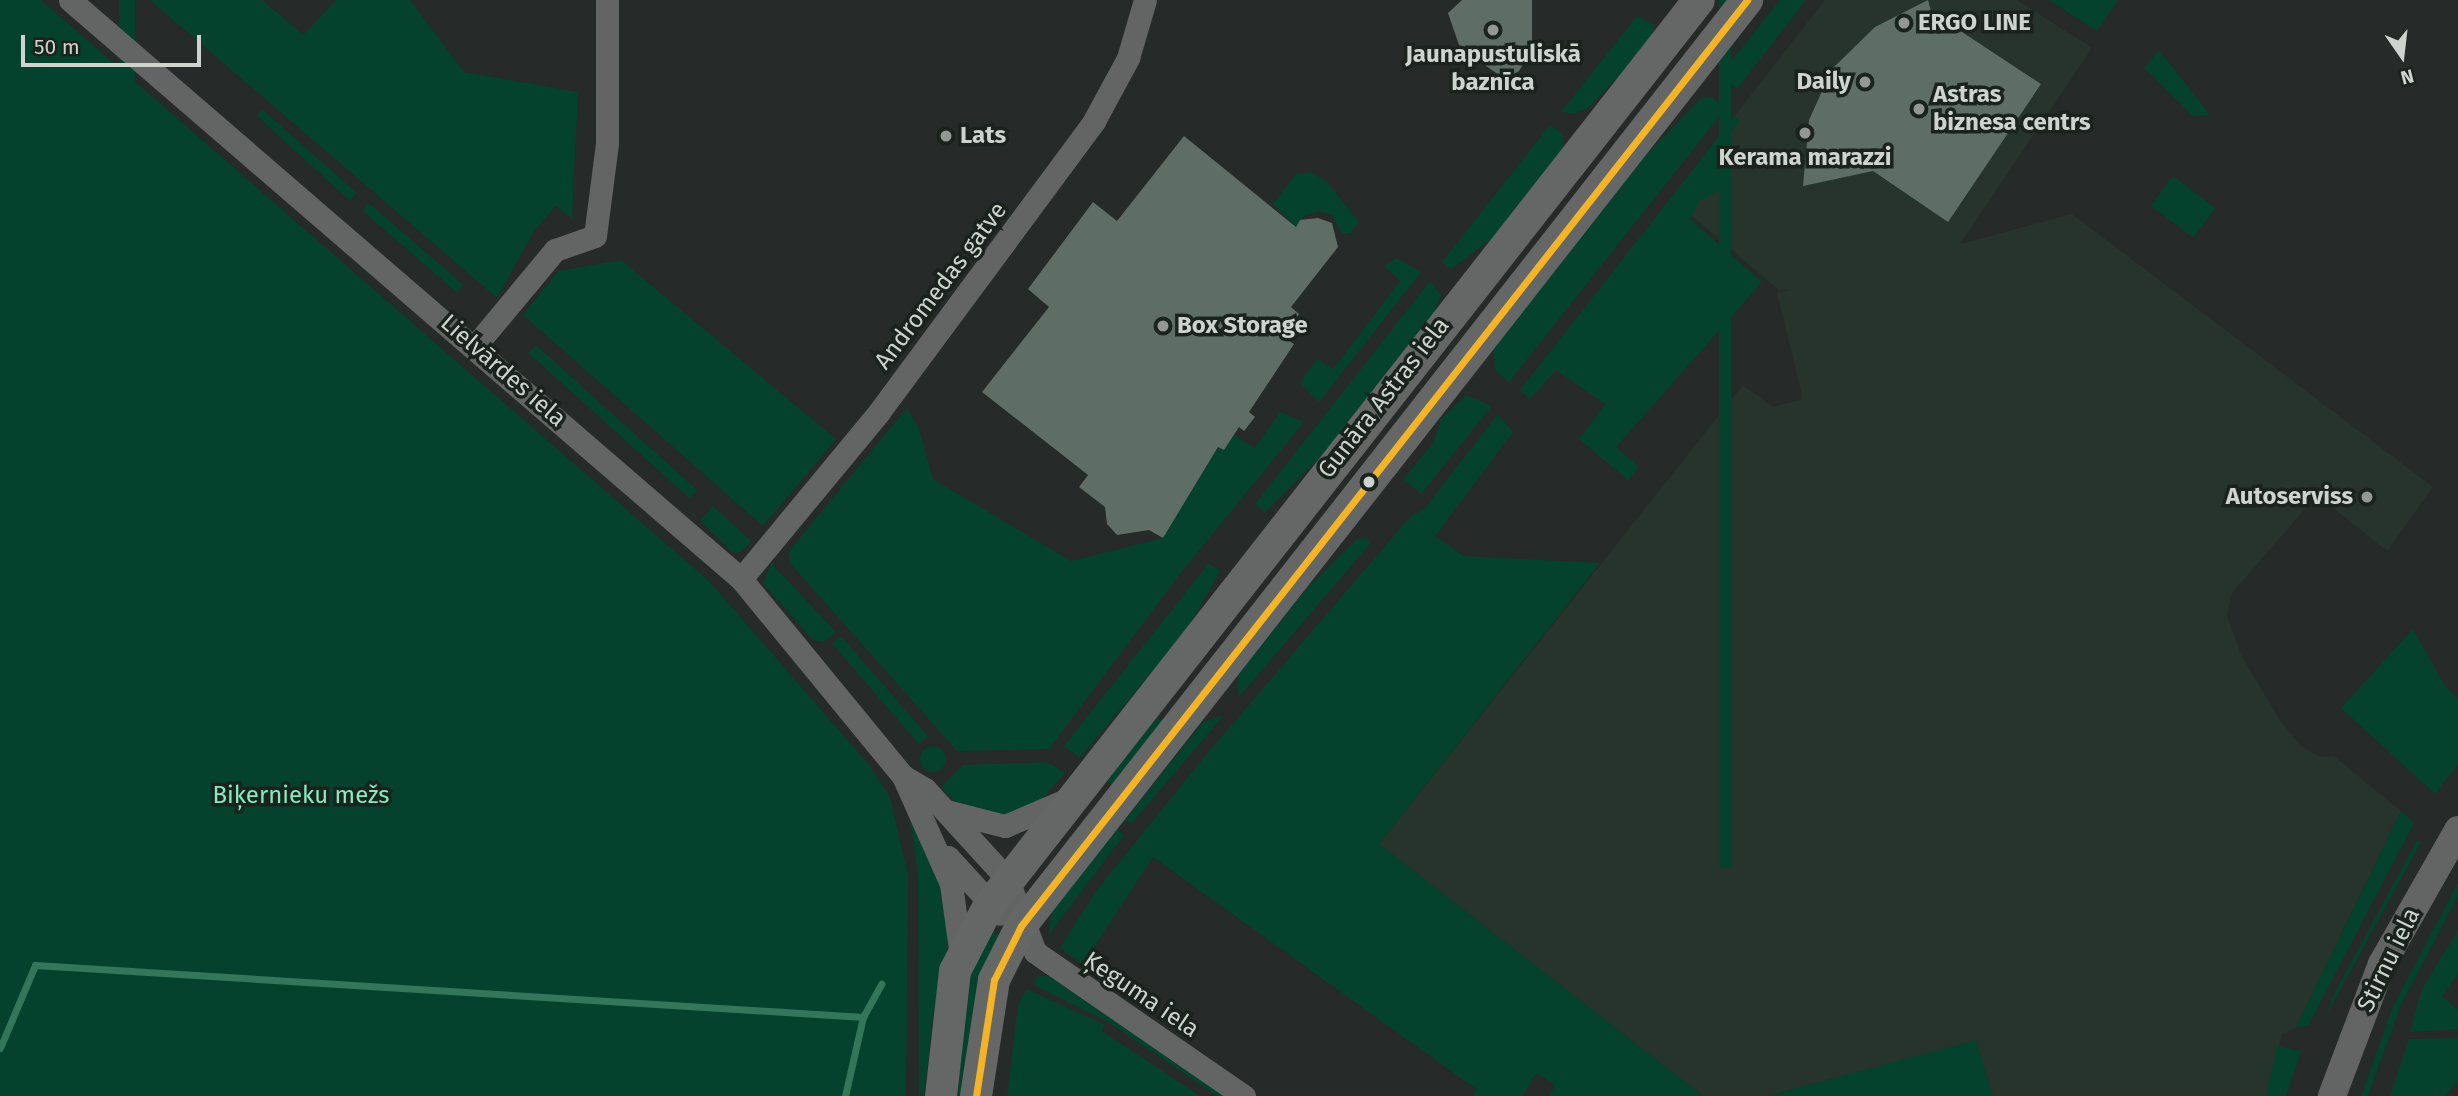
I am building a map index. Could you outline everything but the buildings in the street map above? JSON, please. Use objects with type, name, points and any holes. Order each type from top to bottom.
[{"type":"main road","name":"Gunāra Astras iela","points":[[988,907],[1070,797],[1699,0]]},
{"type":"main road","name":"Gunāra Astras iela","points":[[1021,926],[1747,0]]},
{"type":"main road","points":[[1155,689],[1187,714]]},
{"type":"main road","name":"Lielvārdes iela","points":[[941,1096],[951,990],[961,956],[988,907]]},
{"type":"main road","points":[[976,1096],[994,980],[1021,926]]},
{"type":"street","name":"Lielvārdes iela","points":[[69,0],[475,346],[741,579],[903,776],[937,843],[958,911],[961,956]]},
{"type":"street","points":[[475,346],[522,286],[555,250],[595,236],[601,221],[607,0]]},
{"type":"street","name":"Andromedas gatve","points":[[741,579],[879,412],[1094,121],[1128,58],[1145,0]]},
{"type":"street","name":"Lielvārdes iela","points":[[903,776],[925,789],[1008,880],[1021,926]]},
{"type":"street","name":"Gunāra Astras iela","points":[[943,810],[1005,826],[1070,797]]},
{"type":"street","name":"Stirnu iela","points":[[2332,1096],[2382,964],[2458,830]]},
{"type":"street","points":[[937,843],[988,907],[1021,926]]},
{"type":"street","name":"Ķeguma iela","points":[[1021,926],[1043,959],[1244,1096]]},
{"type":"shaded area","points":[[1825,0],[2017,0],[2092,48],[1960,244],[2072,214],[2433,487],[2387,551],[2317,495],[2232,593],[2227,615],[2241,655],[2281,722],[2302,747],[2321,757],[2334,756],[2401,811],[2296,1027],[2282,1034],[2266,1096],[1993,1096],[1976,1041],[1767,1096],[1703,1096],[1379,844],[1743,385],[1773,407],[1803,399],[1777,293],[1791,289],[1780,291],[1690,214],[1716,140]]},
{"type":"green space","name":"Biķernieku mežs","points":[[0,0],[41,0],[710,582],[869,765],[890,797],[908,875],[906,1096],[0,1096]]},
{"type":"green space","points":[[119,0],[135,0],[135,162],[119,162]]},
{"type":"green space","points":[[150,0],[262,0],[303,35],[336,0],[410,0],[464,72],[578,92],[572,219],[556,206],[534,231],[497,298]]},
{"type":"green space","points":[[1719,0],[1731,0],[1731,868],[1719,868]]},
{"type":"green space","points":[[1780,0],[1806,0],[1737,89],[1725,78],[1725,69]]},
{"type":"green space","points":[[2049,0],[2118,0],[2097,31]]},
{"type":"green space","points":[[1637,16],[1654,25],[1654,40],[1588,108],[1574,114],[1561,112]]},
{"type":"green space","points":[[2159,50],[2210,115],[2193,116],[2144,68]]},
{"type":"green space","points":[[1711,97],[1726,108],[1509,382],[1495,370],[1493,349],[1644,157],[1701,98]]},
{"type":"green space","points":[[263,110],[357,193],[350,201],[256,115]]},
{"type":"green space","points":[[1735,116],[1740,121],[1719,148],[1731,161],[1724,172],[1724,189],[1700,200],[1690,219],[1762,282],[1616,447],[1639,467],[1628,480],[1579,439],[1605,404],[1556,370],[1530,399],[1520,390]]},
{"type":"green space","points":[[1550,125],[1562,134],[1565,150],[1499,233],[1451,269],[1442,262]]},
{"type":"green space","points":[[1311,172],[1327,182],[1359,222],[1351,233],[1342,234],[1332,215],[1318,211],[1304,216],[1296,227],[1273,204],[1296,174]]},
{"type":"green space","points":[[2173,176],[2215,208],[2193,237],[2151,206]]},
{"type":"green space","points":[[369,203],[463,285],[457,293],[362,211]]},
{"type":"green space","points":[[1397,258],[1421,272],[1319,402],[1300,383],[1317,359],[1333,369],[1400,281],[1384,266]]},
{"type":"green space","points":[[621,260],[836,439],[763,526],[523,315],[558,271]]},
{"type":"green space","points":[[1430,281],[1441,295],[1433,317],[1335,442],[1265,512],[1255,504]]},
{"type":"green space","points":[[536,345],[697,490],[690,498],[529,353]]},
{"type":"green space","points":[[1466,395],[1492,406],[1421,494],[1404,479],[1434,441],[1441,419]]},
{"type":"green space","points":[[907,408],[919,428],[933,479],[1071,561],[1163,538],[1218,447],[1224,450],[1234,435],[1255,448],[1280,412],[1304,422],[1183,570],[1049,749],[957,751],[789,562],[789,551]]},
{"type":"green space","points":[[1498,414],[1513,432],[1435,536],[1463,556],[1600,563],[1379,844],[1703,1096],[1549,1096],[1555,1085],[1536,1073],[1523,1096],[1474,1096],[1476,1089],[1153,857],[1083,964],[1060,948],[1096,891],[1206,755],[1410,517],[1424,509]]},
{"type":"green space","points":[[713,506],[751,541],[741,552],[732,552],[700,520]]},
{"type":"green space","points":[[1367,538],[1370,544],[1239,697],[1237,676],[1309,586],[1357,539]]},
{"type":"green space","points":[[771,563],[836,632],[824,642],[813,640],[763,584]]},
{"type":"green space","points":[[1209,563],[1220,571],[1186,631],[1080,758],[1064,746]]},
{"type":"green space","points":[[2413,629],[2446,688],[2458,698],[2458,764],[2435,794],[2341,708]]},
{"type":"green space","points":[[841,636],[928,736],[919,744],[832,644]]},
{"type":"green space","points":[[1224,715],[1131,824],[1125,820],[1203,722]]},
{"type":"green space","points":[[1158,717],[1165,723],[1115,788],[1106,780]]},
{"type":"green space","points":[[933,746],[942,750],[946,759],[942,768],[933,772],[924,768],[920,759],[924,750]]},
{"type":"green space","points":[[1048,762],[1065,773],[1043,798],[1001,817],[961,807],[941,787],[963,765]]},
{"type":"green space","points":[[2401,811],[2414,823],[2308,1026],[2296,1027]]},
{"type":"green space","points":[[910,819],[945,883],[952,928],[933,1016],[924,1096],[919,1096],[918,874]]},
{"type":"green space","points":[[1117,829],[1124,835],[1048,936],[1052,909]]},
{"type":"green space","points":[[2417,840],[2421,842],[2325,1018],[2334,994]]},
{"type":"green space","points":[[2458,883],[2458,896],[2400,1007],[2368,1096],[2361,1096],[2393,1006]]},
{"type":"green space","points":[[990,928],[1002,937],[967,1096],[951,1096],[964,982]]},
{"type":"green space","points":[[2458,930],[2458,974],[2442,996],[2458,1010],[2458,1029],[2410,1032],[2422,989]]},
{"type":"green space","points":[[1038,975],[1050,977],[1225,1096],[1217,1096],[1110,1023],[1034,985]]},
{"type":"green space","points":[[1027,989],[1105,1025],[1102,1031],[1200,1096],[1007,1096],[1018,1004]]},
{"type":"green space","points":[[2458,1038],[2458,1081],[2445,1096],[2390,1096],[2409,1039]]},
{"type":"green space","points":[[1976,1040],[1993,1096],[1767,1096]]},
{"type":"green space","points":[[2277,1046],[2301,1051],[2286,1096],[2266,1096]]},
{"type":"waterway","points":[[0,1048],[35,965],[863,1017]]},
{"type":"waterway","points":[[845,1096],[863,1017],[881,984]]},
{"type":"transit line","points":[[976,1096],[994,980],[1021,926],[1747,0]]},
{"type":"place","name":"ERGO LINE","points":[[1904,23]]},
{"type":"place","name":"Jaunapustuliskā baznīca","points":[[1493,30]]},
{"type":"place","name":"Daily","points":[[1865,82]]},
{"type":"place","name":"Astras biznesa centrs","points":[[1919,109]]},
{"type":"place","name":"Kerama marazzi","points":[[1805,133]]},
{"type":"place","name":"Lats","points":[[946,136]]},
{"type":"place","name":"Box Storage","points":[[1163,326]]},
{"type":"place","name":"Autoserviss","points":[[2367,497]]}]
